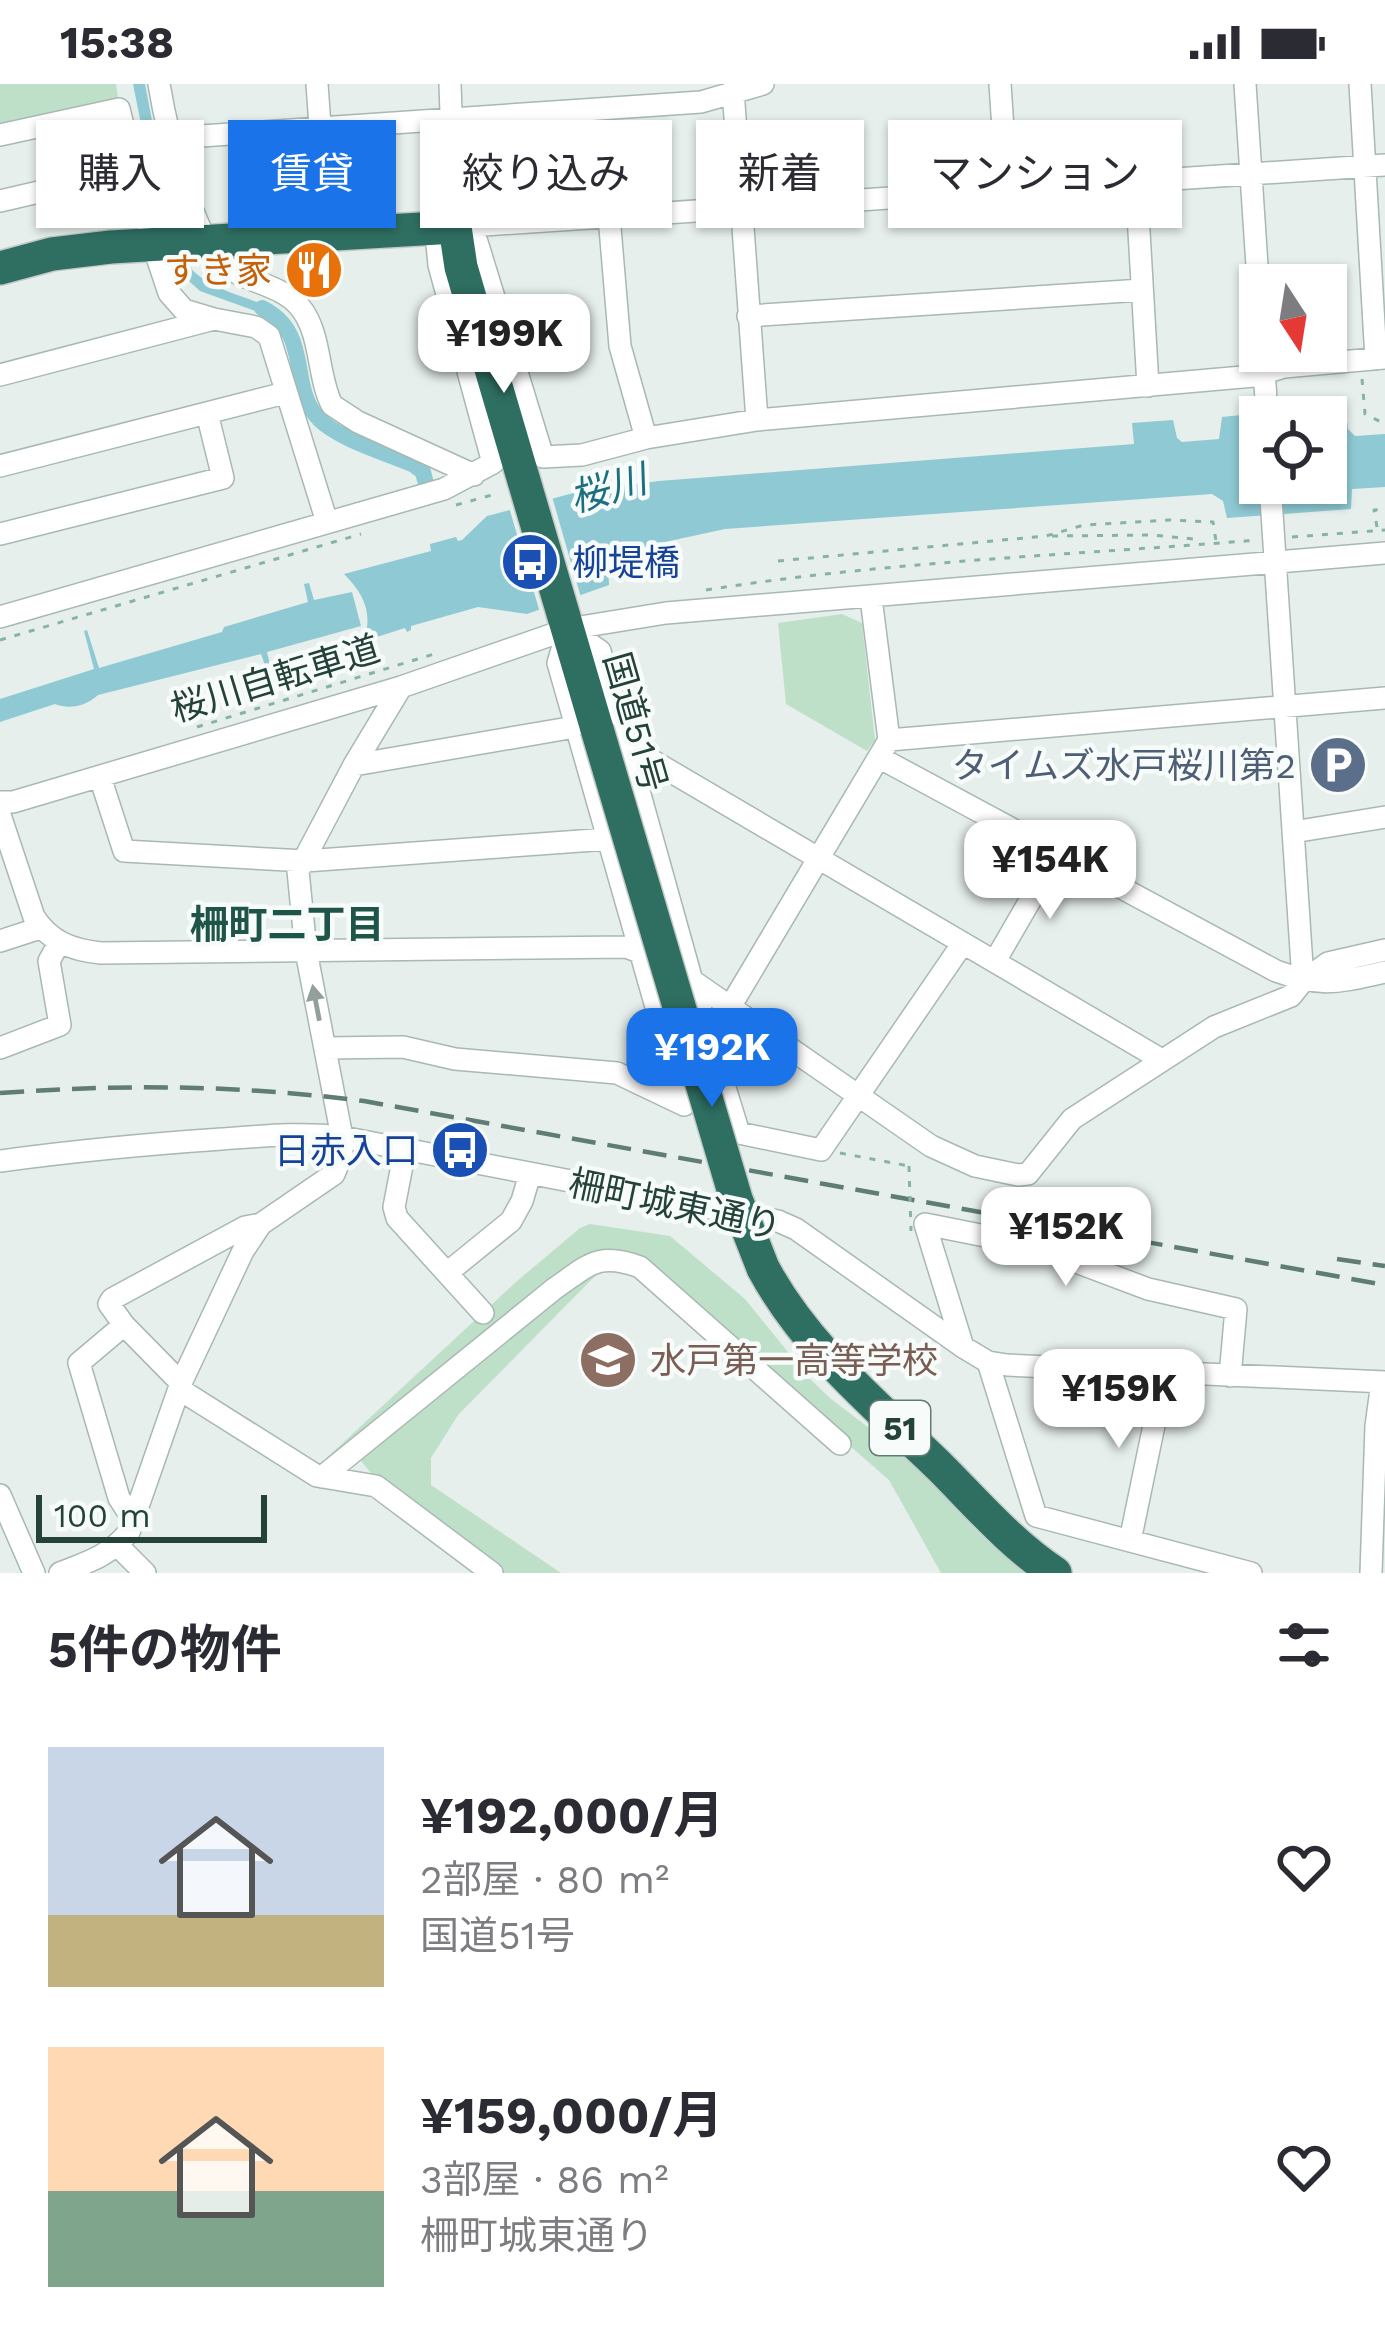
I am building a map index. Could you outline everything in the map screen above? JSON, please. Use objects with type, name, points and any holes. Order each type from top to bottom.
[{"type":"highway","points":[[0,268],[78,250],[422,228]]},
{"type":"highway","name":"国道51号","points":[[455,228],[461,267],[526,490],[736,1199],[763,1268],[819,1349],[1005,1531],[1055,1573]]},
{"type":"street","points":[[159,84],[168,120]]},
{"type":"street","points":[[317,84],[320,120]]},
{"type":"street","points":[[450,84],[452,118]]},
{"type":"street","points":[[591,84],[594,110]]},
{"type":"street","points":[[396,121],[701,102],[763,84]]},
{"type":"street","points":[[1000,84],[1002,120]]},
{"type":"street","points":[[1246,84],[1257,264]]},
{"type":"street","points":[[458,228],[477,242],[543,457],[582,455],[646,438],[757,420],[1148,386],[1265,395],[1284,367],[1381,359],[1375,166],[1360,84]]},
{"type":"street","points":[[733,90],[735,120]]},
{"type":"street","points":[[71,120],[118,110],[120,120]]},
{"type":"street","points":[[0,135],[36,127]]},
{"type":"street","points":[[1182,178],[1375,166]]},
{"type":"street","points":[[0,201],[36,193]]},
{"type":"street","points":[[168,228],[177,243],[268,286],[300,307],[332,405],[358,422],[474,475]]},
{"type":"street","points":[[186,228],[177,243],[169,293],[184,310],[256,327],[269,336],[327,522]]},
{"type":"street","points":[[0,617],[418,496],[446,498],[494,463],[439,265],[436,244],[453,228]]},
{"type":"street","points":[[611,228],[620,346],[646,438]]},
{"type":"street","points":[[743,228],[757,420]]},
{"type":"street","points":[[1139,228],[1148,386]]},
{"type":"street","points":[[748,316],[1142,290]]},
{"type":"street","points":[[0,375],[214,319]]},
{"type":"street","points":[[0,466],[285,393]]},
{"type":"street","points":[[0,534],[223,478],[207,413]]},
{"type":"street","points":[[1271,504],[1303,981]]},
{"type":"street","points":[[0,802],[401,687],[565,620],[871,598],[1274,542],[1385,553]]},
{"type":"street","points":[[730,1007],[884,749],[871,598]]},
{"type":"street","points":[[112,1559],[134,1521],[180,1386],[243,1251],[261,1224],[334,1174],[342,1154],[306,951],[298,871],[401,687]]},
{"type":"street","points":[[884,749],[1285,704],[1385,698]]},
{"type":"street","points":[[354,765],[598,733],[819,856],[1162,1060]]},
{"type":"street","points":[[325,1048],[403,1047],[455,1059],[617,1073],[684,1106],[608,839],[598,733]]},
{"type":"street","points":[[598,733],[692,981],[739,1133],[821,1150],[963,943]]},
{"type":"street","points":[[884,749],[1057,854],[1238,952],[1303,981],[1331,984],[1385,972]]},
{"type":"street","points":[[100,777],[124,851],[305,861],[608,839]]},
{"type":"street","points":[[0,815],[40,928],[79,951],[626,947],[658,958],[931,1147],[975,1166],[1018,1175],[1028,1174],[1072,1119],[1214,1027],[1291,996],[1328,963],[1385,950]]},
{"type":"street","points":[[1293,832],[1385,817]]},
{"type":"street","points":[[994,961],[1057,854]]},
{"type":"street","points":[[0,940],[40,928]]},
{"type":"street","points":[[0,1048],[60,1025],[49,962],[59,943]]},
{"type":"street","name":"柵町城東通り","points":[[0,1160],[250,1137],[342,1137],[788,1224],[988,1362],[1384,1382]]},
{"type":"street","points":[[405,1150],[394,1208],[397,1218],[482,1313]]},
{"type":"street","points":[[447,1273],[511,1221],[530,1174]]},
{"type":"street","points":[[261,1224],[245,1227],[109,1304],[180,1386],[322,1477],[376,1486],[492,1573]]},
{"type":"street","points":[[962,1347],[925,1224],[1031,1245],[1148,1289],[1236,1309],[1231,1376]]},
{"type":"street","points":[[322,1477],[554,1288],[606,1258],[640,1267],[840,1444]]},
{"type":"street","points":[[124,1325],[79,1363],[119,1498],[134,1521]]},
{"type":"street","points":[[988,1362],[1036,1516],[1251,1573]]},
{"type":"street","points":[[1130,1541],[1165,1372]]},
{"type":"street","points":[[1371,1573],[1376,1426],[1384,1382]]},
{"type":"street","points":[[0,1495],[34,1573]]},
{"type":"street","points":[[60,1573],[112,1559],[145,1573]]},
{"type":"path","points":[[1363,389],[1365,414],[1385,424]]},
{"type":"path","points":[[446,498],[526,490]]},
{"type":"path","points":[[1377,531],[1375,510],[1385,509]]},
{"type":"path","points":[[1046,536],[1084,525],[1170,520],[1214,522],[1216,543]]},
{"type":"path","points":[[701,590],[935,563],[1274,542],[1385,530]]},
{"type":"path","points":[[0,640],[363,533]]},
{"type":"path","points":[[778,561],[1046,536],[1152,536],[1194,539],[1196,544]]},
{"type":"path","name":"桜川自転車道","points":[[182,731],[452,650]]},
{"type":"path","points":[[821,1150],[909,1166],[911,1232]]},
{"type":"green space","points":[[0,84],[116,84],[118,98],[0,128]]},
{"type":"green space","points":[[842,614],[862,623],[875,740],[867,751],[786,704],[778,623]]},
{"type":"green space","points":[[590,1224],[670,1236],[745,1299],[831,1399],[885,1440],[1025,1573],[941,1573],[889,1480],[642,1264],[613,1251],[319,1465],[516,1282]]},
{"type":"green space","points":[[602,1269],[458,1415],[431,1458],[431,1485],[561,1573],[503,1573],[371,1473],[361,1461],[363,1451],[585,1272]]},
{"type":"water","points":[[133,84],[145,84],[152,120],[140,120]]},
{"type":"water","points":[[168,228],[180,228],[192,270],[213,285],[284,314],[277,322],[200,291],[181,274]]},
{"type":"water","name":"桜川","points":[[1239,415],[1239,504],[1347,504],[1347,421],[1355,436],[1385,434],[1385,487],[1352,489],[1351,509],[1227,518],[1223,501],[1212,494],[725,529],[614,553],[608,562],[609,585],[527,614],[478,607],[411,626],[407,632],[405,628],[364,641],[365,604],[344,574],[431,551],[430,544],[456,537],[462,540],[487,516],[581,491],[1134,444],[1132,423],[1173,420],[1182,442],[1219,439],[1222,417]]},
{"type":"water","points":[[309,583],[314,600],[352,592],[361,626],[267,652],[272,673],[268,674],[261,654],[98,695],[78,706],[55,704],[0,722],[0,699],[94,669],[84,631],[99,668],[308,602],[304,584]]},
{"type":"pier","name":"柳堤橋","points":[[551,493],[582,601],[541,616],[508,504]]},
{"type":"waterway","points":[[262,308],[288,332],[304,393],[320,420],[352,440],[414,465],[425,480]]},
{"type":"railway","points":[[0,1093],[182,1088],[364,1101],[1385,1285]]},
{"type":"railway","points":[[1337,1259],[1385,1266]]},
{"type":"place","name":"すき家","points":[[314,270]]},
{"type":"place","name":"柳堤橋","points":[[530,562]]},
{"type":"place","name":"タイムズ水戸桜川第2","points":[[1338,765]]},
{"type":"place","name":"日赤入口","points":[[460,1150]]},
{"type":"place","name":"水戸第一高等学校","points":[[608,1360]]},
{"type":"district","name":"柵町二丁目","points":[[287,924]]}]
